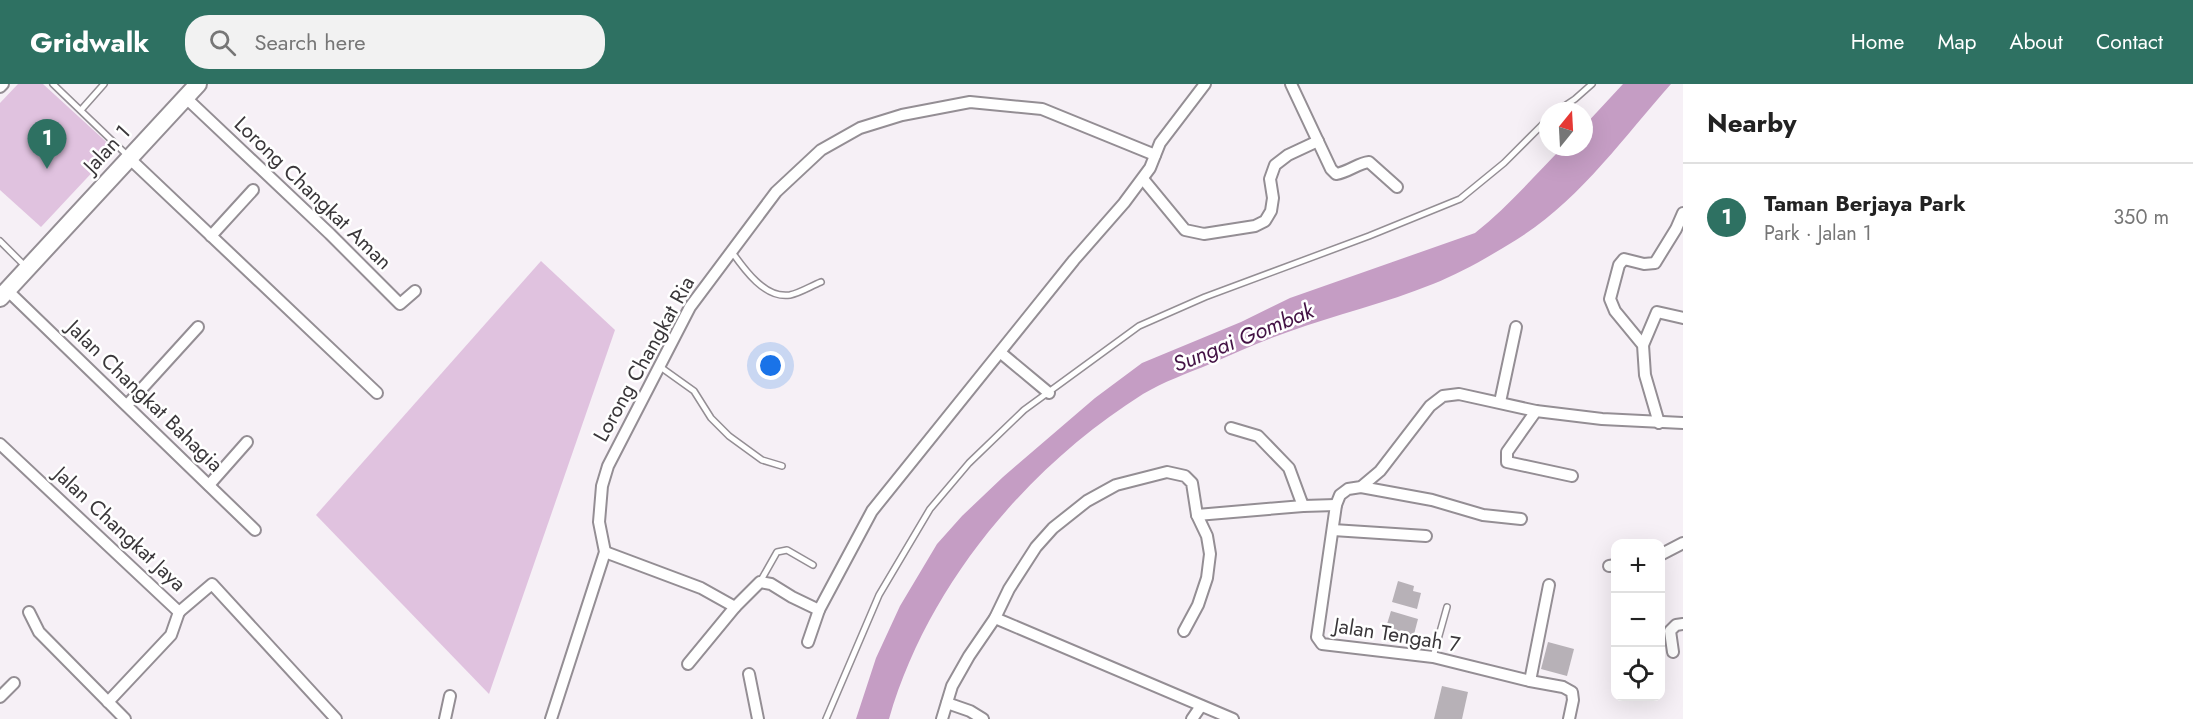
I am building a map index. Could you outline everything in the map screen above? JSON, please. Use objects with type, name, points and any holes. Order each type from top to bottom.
[{"type":"street","points":[[0,87],[3,84]]},
{"type":"street","name":"Jalan 1","points":[[4,294],[198,84]]},
{"type":"street","points":[[808,642],[819,610],[872,511],[1143,178],[1160,143],[1205,84]]},
{"type":"street","points":[[1291,84],[1330,169],[1336,174],[1370,162],[1397,186]]},
{"type":"street","name":"Lorong Changkat Aman","points":[[185,97],[330,234],[400,304],[415,291]]},
{"type":"street","name":"Lorong Changkat Ria","points":[[551,719],[605,552],[599,522],[602,486],[619,442],[690,307],[776,192],[821,150],[860,128],[940,106],[970,102],[1042,109],[1155,155]]},
{"type":"street","points":[[1143,178],[1185,230],[1204,234],[1255,226],[1264,221],[1271,211],[1273,198],[1270,179],[1275,165],[1288,155],[1318,141]]},
{"type":"street","points":[[129,158],[377,393]]},
{"type":"street","points":[[211,236],[253,190]]},
{"type":"street","points":[[1644,345],[1616,311],[1610,299],[1612,287],[1619,265],[1624,259],[1644,264],[1655,262],[1676,229],[1683,213]]},
{"type":"street","name":"Jalan Changkat Bahagia","points":[[4,294],[127,405],[255,530]]},
{"type":"street","points":[[1659,423],[1646,375],[1644,345],[1657,312],[1683,318]]},
{"type":"street","points":[[127,405],[198,327]]},
{"type":"street","points":[[1500,402],[1516,327]]},
{"type":"street","points":[[1001,353],[1049,393]]},
{"type":"street","points":[[1361,487],[1380,471],[1430,406],[1443,396],[1459,393],[1536,411],[1659,423],[1683,423]]},
{"type":"street","points":[[1536,411],[1507,452],[1508,462],[1572,476]]},
{"type":"street","points":[[1231,428],[1258,435],[1289,468],[1303,506]]},
{"type":"street","points":[[209,485],[247,442]]},
{"type":"street","name":"Jalan Changkat Jaya","points":[[0,444],[179,612],[212,584],[336,719]]},
{"type":"street","points":[[942,719],[952,686],[1036,547],[1053,528],[1087,501],[1116,485],[1167,472],[1185,476],[1192,483],[1197,514],[1207,536],[1210,554],[1207,578],[1198,605],[1184,631]]},
{"type":"street","points":[[1197,514],[1336,505],[1340,495],[1348,489],[1361,487],[1432,501],[1483,515],[1521,519]]},
{"type":"street","name":"Jalan Tengah 7","points":[[1336,505],[1317,637],[1322,644],[1433,657],[1563,687],[1572,692],[1574,700],[1569,719]]},
{"type":"street","points":[[1333,530],[1426,536]]},
{"type":"street","points":[[1665,552],[1683,543]]},
{"type":"street","points":[[605,552],[701,588],[735,607]]},
{"type":"street","points":[[687,664],[735,607],[760,582],[771,584],[819,610]]},
{"type":"street","points":[[1530,681],[1549,585]]},
{"type":"street","points":[[29,612],[39,632],[125,719]]},
{"type":"street","points":[[108,702],[171,635],[179,612]]},
{"type":"street","points":[[995,618],[1233,719]]},
{"type":"street","points":[[1673,652],[1670,631],[1676,625],[1683,624]]},
{"type":"street","points":[[748,674],[758,719]]},
{"type":"street","points":[[0,697],[14,683]]},
{"type":"street","points":[[445,719],[450,696]]},
{"type":"street","points":[[947,704],[970,711],[983,719]]},
{"type":"street","points":[[1192,719],[1201,706]]},
{"type":"lane","points":[[53,84],[129,158]]},
{"type":"lane","points":[[81,111],[104,84]]},
{"type":"lane","points":[[1570,102],[1592,84]]},
{"type":"lane","points":[[826,719],[879,595],[930,509],[969,463],[1024,410],[1139,326],[1205,297],[1369,236],[1460,199],[1504,163],[1539,128]]},
{"type":"lane","points":[[0,242],[27,268]]},
{"type":"lane","points":[[731,250],[747,274],[780,295],[791,295],[820,282]]},
{"type":"lane","points":[[659,366],[694,391],[711,418],[729,436],[762,460],[782,466]]},
{"type":"lane","points":[[760,582],[777,552],[787,549],[813,565]]},
{"type":"lane","points":[[1433,657],[1447,607]]},
{"type":"shaded area","points":[[18,84],[43,84],[114,149],[41,227],[0,190],[0,103]]},
{"type":"shaded area","points":[[541,261],[615,330],[489,694],[316,515]]},
{"type":"water","name":"Sungai Gombak","points":[[1623,84],[1671,84],[1599,168],[1560,207],[1516,240],[1486,258],[1433,284],[1258,343],[1143,394],[1100,423],[1022,494],[987,534],[955,577],[928,622],[906,670],[889,719],[856,719],[876,658],[900,606],[937,544],[962,516],[1003,477],[1095,398],[1142,363],[1241,322],[1290,298],[1475,233],[1510,202],[1554,156],[1593,156],[1593,116]]},
{"type":"building","points":[[1398,581],[1414,586],[1413,591],[1421,593],[1417,609],[1392,602]]},
{"type":"building","points":[[1391,611],[1418,619],[1412,642],[1384,634]]},
{"type":"building","points":[[1548,642],[1574,649],[1567,676],[1541,669]]},
{"type":"building","points":[[1442,686],[1468,692],[1462,719],[1434,719]]},
{"type":"place","name":"Taman Berjaya Park","points":[[47,169]]}]
